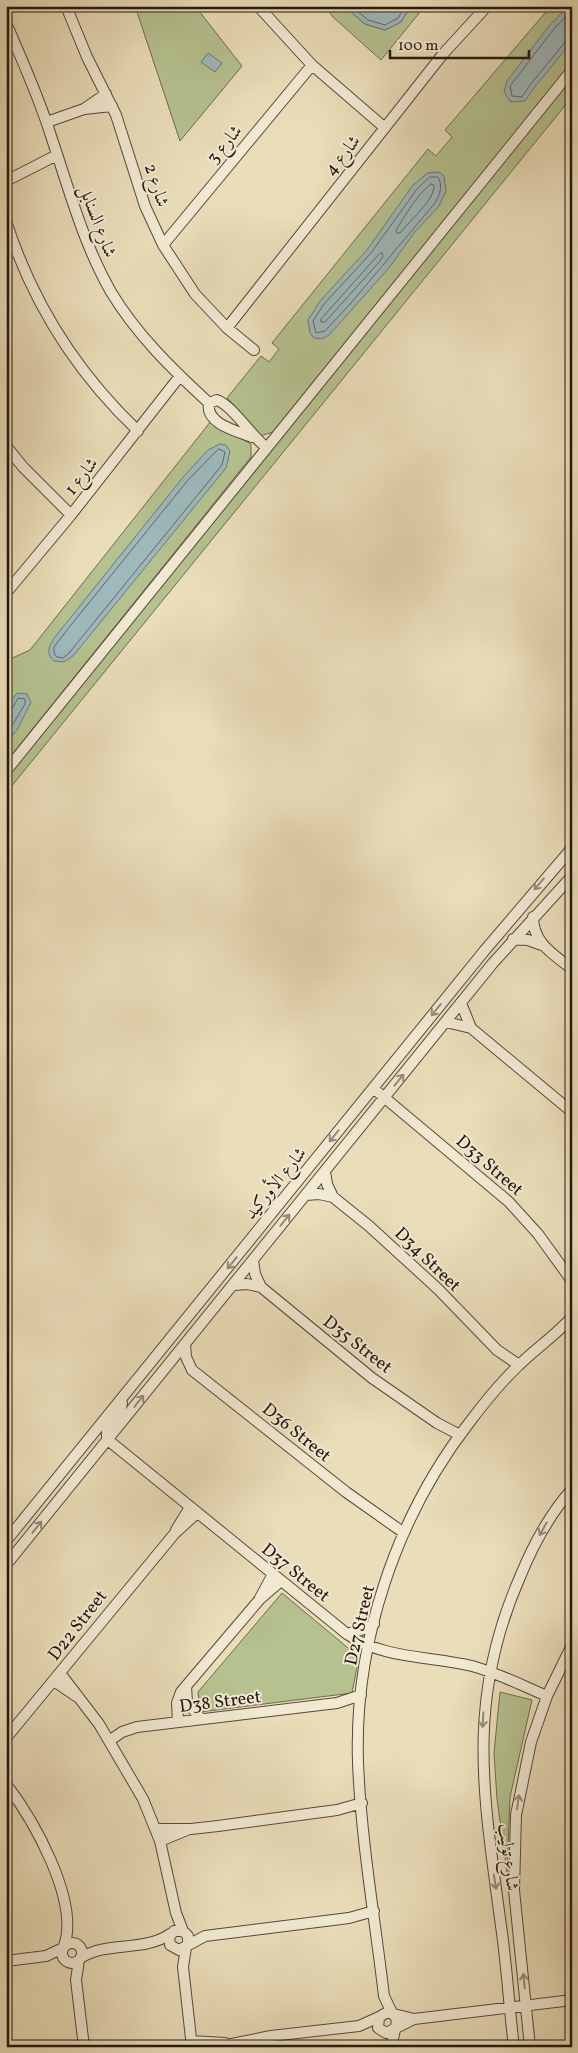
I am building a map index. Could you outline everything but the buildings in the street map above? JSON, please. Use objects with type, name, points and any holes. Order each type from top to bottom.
[{"type":"street","name":"شارع 2","points":[[66,6],[86,56],[112,106],[145,206],[163,245],[195,294],[227,328],[254,350]]},
{"type":"street","points":[[258,6],[312,65],[385,128]]},
{"type":"street","name":"شارع 4","points":[[227,328],[443,54],[487,6]]},
{"type":"street","name":"شارع السنابل","points":[[6,23],[47,122],[84,234],[112,292],[136,328],[180,376],[209,403]]},
{"type":"street","name":"شارع 3","points":[[163,245],[312,65]]},
{"type":"street","points":[[6,771],[572,70]]},
{"type":"street","points":[[84,109],[106,94]]},
{"type":"street","points":[[47,122],[84,109],[112,106]]},
{"type":"street","points":[[6,181],[57,155]]},
{"type":"street","points":[[6,221],[29,282],[49,322],[88,379],[138,431]]},
{"type":"street","name":"شارع 1","points":[[6,593],[71,515],[180,376]]},
{"type":"street","name":"شارع السنابل","points":[[209,403],[220,401],[234,414],[253,437],[266,448]]},
{"type":"street","name":"شارع السنابل","points":[[209,403],[208,411],[211,416],[226,426],[253,437]]},
{"type":"street","points":[[226,426],[232,422],[234,414]]},
{"type":"street","points":[[6,446],[23,467],[71,515]]},
{"type":"street","name":"شارع الأوركيد","points":[[6,1541],[507,922],[572,848]]},
{"type":"street","name":"شارع الأوركيد","points":[[6,1565],[513,939],[572,876]]},
{"type":"street","points":[[533,917],[534,932],[542,944],[572,969]]},
{"type":"street","points":[[513,939],[528,940],[542,944]]},
{"type":"street","points":[[461,1003],[471,1028]]},
{"type":"street","points":[[446,1022],[471,1028],[572,1112]]},
{"type":"street","name":"D33 Street","points":[[373,1088],[509,1202],[538,1234],[572,1281]]},
{"type":"street","points":[[325,1171],[327,1184],[333,1197]]},
{"type":"street","points":[[306,1195],[319,1194],[333,1197]]},
{"type":"street","name":"D34 Street","points":[[333,1197],[404,1257],[515,1368]]},
{"type":"street","points":[[253,1260],[254,1274],[260,1287]]},
{"type":"street","points":[[234,1285],[247,1284],[260,1287]]},
{"type":"street","name":"D35 Street","points":[[260,1287],[372,1378],[458,1439]]},
{"type":"street","name":"D27 Street","points":[[393,2014],[384,1996],[358,1762],[361,1701],[374,1624],[406,1528],[458,1439],[515,1368],[570,1320]]},
{"type":"street","points":[[185,1344],[186,1358],[192,1370]]},
{"type":"street","points":[[166,1368],[179,1366],[192,1370]]},
{"type":"street","name":"D36 Street","points":[[192,1370],[346,1492],[383,1517],[406,1528]]},
{"type":"street","points":[[108,1440],[106,1432],[121,1409],[121,1399]]},
{"type":"street","name":"D37 Street","points":[[108,1440],[347,1634],[369,1646],[489,1671],[547,1696]]},
{"type":"street","name":"شارع توليب","points":[[514,2047],[483,1769],[484,1703],[489,1671],[504,1616],[526,1563],[552,1513],[572,1489]]},
{"type":"street","name":"D22 Street","points":[[6,1738],[194,1510]]},
{"type":"street","points":[[178,1722],[178,1699],[186,1686],[277,1577]]},
{"type":"street","points":[[347,1634],[374,1624]]},
{"type":"street","name":"شارع توليب","points":[[530,2047],[514,1890],[514,1840],[524,1766],[547,1696],[572,1646]]},
{"type":"street","points":[[57,1677],[77,1696],[109,1741],[135,1784],[156,1829],[176,1913],[188,1936],[182,1967]]},
{"type":"street","points":[[186,1686],[187,1702],[201,1720]]},
{"type":"street","name":"D38 Street","points":[[109,1741],[129,1729],[361,1701]]},
{"type":"street","points":[[6,1784],[26,1810],[46,1848],[60,1888],[68,1926],[78,1944],[80,1958],[76,1980],[84,2047]]},
{"type":"street","points":[[156,1829],[191,1829],[362,1808]]},
{"type":"street","points":[[160,1841],[191,1829]]},
{"type":"street","points":[[176,1913],[168,1940],[182,1967],[192,2044],[221,2045],[359,2026],[386,2012],[414,2019],[572,2000]]},
{"type":"street","points":[[151,1943],[179,1950],[205,1936],[374,1916]]},
{"type":"street","points":[[68,1926],[62,1954],[76,1980]]},
{"type":"street","points":[[46,1956],[67,1961],[80,1958],[97,1950],[151,1943],[177,1930],[205,1936]]},
{"type":"street","points":[[6,1961],[46,1956],[70,1943],[97,1950]]},
{"type":"street","name":"D27 Street","points":[[379,2016],[384,1996]]},
{"type":"street","points":[[390,2047],[398,2022],[393,2014]]},
{"type":"street","points":[[379,2016],[377,2022],[390,2047]]},
{"type":"street","points":[[359,2026],[389,2033],[414,2019]]},
{"type":"green space","points":[[135,6],[195,6],[242,66],[180,141]]},
{"type":"green space","points":[[325,6],[344,6],[365,24],[385,30],[401,22],[411,6],[425,6],[381,60],[333,17]]},
{"type":"green space","points":[[551,6],[572,6],[572,63],[273,432],[260,436],[227,398],[261,356],[269,362],[279,349],[272,343],[428,149],[436,156],[452,137],[445,130]]},
{"type":"green space","points":[[572,77],[572,97],[6,793],[6,771]]},
{"type":"green space","points":[[211,421],[251,444],[251,457],[6,762],[6,661],[30,650]]},
{"type":"green space","points":[[282,1593],[359,1657],[352,1693],[200,1712],[198,1692]]},
{"type":"green space","points":[[500,1692],[532,1700],[510,1797],[507,1872],[497,1799],[494,1753]]},
{"type":"water","points":[[344,6],[411,6],[401,22],[385,30],[365,24]]},
{"type":"water","points":[[569,6],[572,6],[572,41],[525,101],[511,102],[504,92],[507,81],[549,26]]},
{"type":"water","points":[[208,53],[222,63],[215,72],[201,62]]},
{"type":"water","points":[[439,172],[444,176],[446,191],[439,206],[414,233],[389,268],[329,335],[322,339],[314,338],[310,333],[308,320],[320,301],[367,250],[413,185],[428,173]]},
{"type":"water","points":[[220,444],[226,445],[230,451],[226,468],[73,656],[64,662],[54,661],[51,658],[49,649],[55,637],[184,476],[208,450]]},
{"type":"water","points":[[17,693],[27,694],[31,702],[17,730],[6,743],[6,709]]}]
